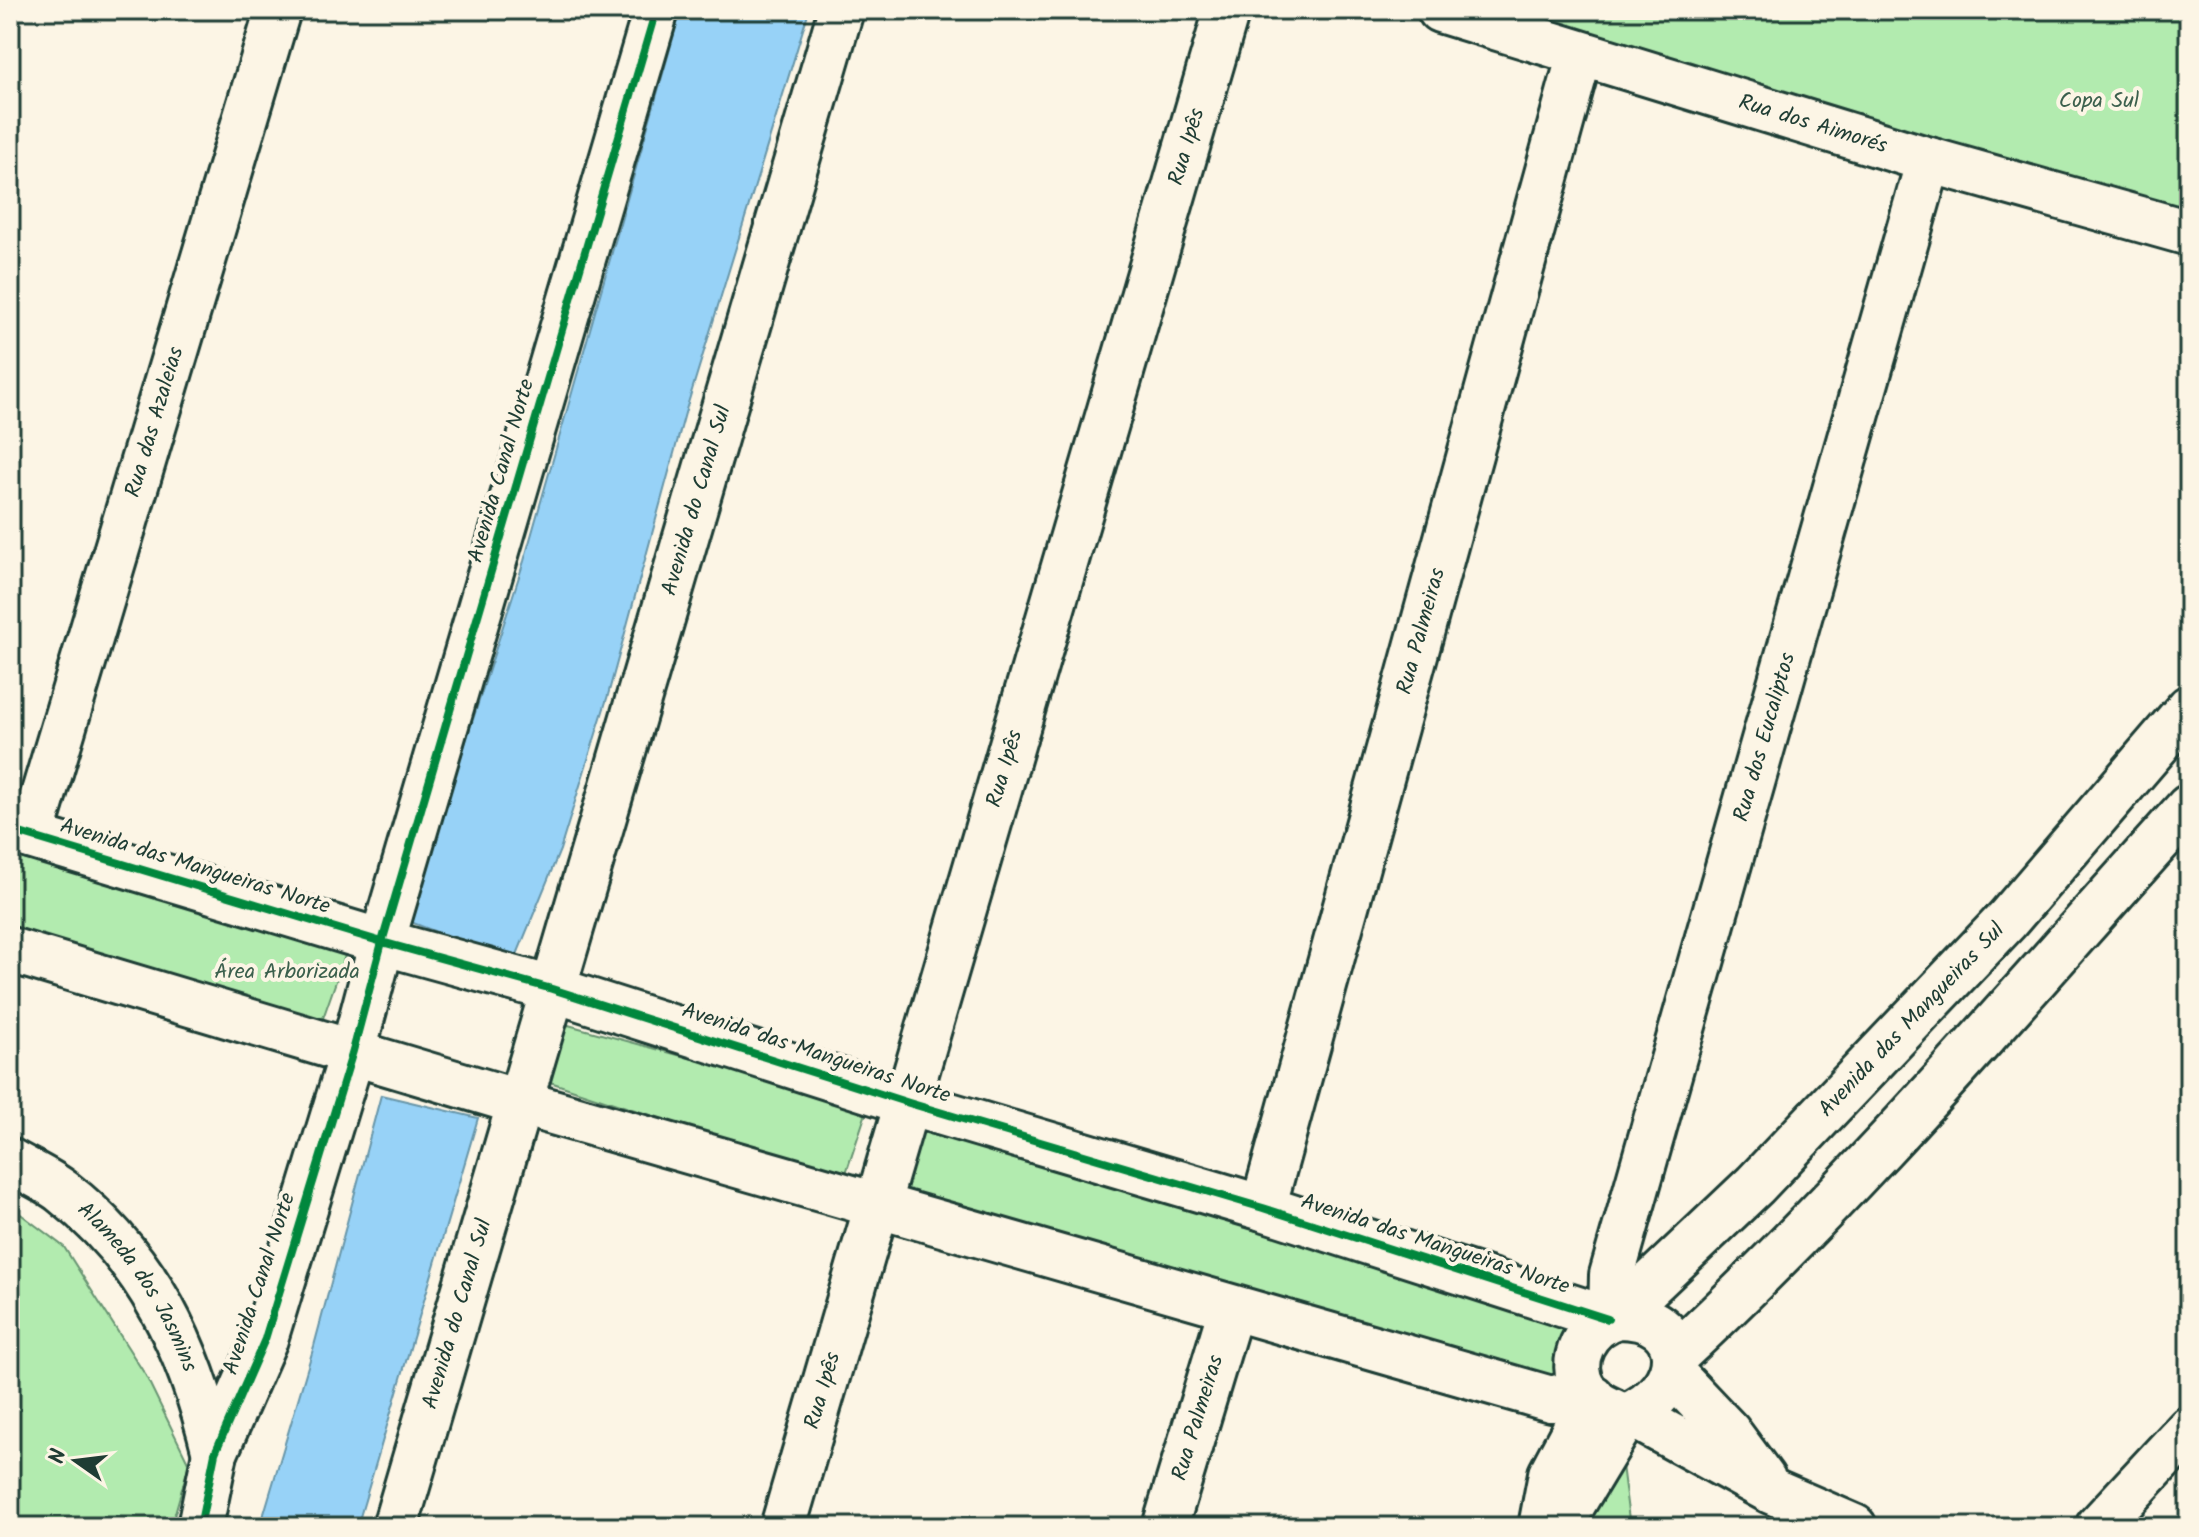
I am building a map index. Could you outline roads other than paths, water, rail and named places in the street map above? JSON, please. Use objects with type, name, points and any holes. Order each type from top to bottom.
[{"type":"street","name":"Rua das Azaleias","points":[[20,833],[278,10]]},
{"type":"street","name":"Avenida Canal Norte","points":[[200,1527],[215,1453],[265,1339],[353,1051],[382,942],[656,10]]},
{"type":"street","name":"Avenida do Canal Sul","points":[[395,1527],[841,10]]},
{"type":"street","name":"Rua Ipês","points":[[783,1527],[1227,10]]},
{"type":"street","name":"Rua dos Aimorés","points":[[1440,10],[1929,160],[2189,233]]},
{"type":"street","name":"Rua Palmeiras","points":[[1263,1208],[1580,54]]},
{"type":"street","name":"Rua dos Eucaliptos","points":[[1612,1318],[1612,1275],[1929,160]]},
{"type":"street","name":"Avenida das Mangueiras Sul","points":[[1612,1318],[1755,1185],[2007,920],[2189,708]]},
{"type":"street","points":[[10,950],[518,1102],[1231,1309],[1551,1399],[1608,1405],[1655,1398],[1674,1366],[1870,1161],[2189,807]]},
{"type":"street","name":"Avenida das Mangueiras Norte","points":[[20,833],[382,942],[552,989],[909,1103],[1263,1208],[1612,1318]]},
{"type":"street","name":"Alameda dos Jasmins","points":[[10,1161],[73,1201],[116,1240],[160,1299],[202,1398],[215,1453]]},
{"type":"street","name":"Rua Palmeiras","points":[[1165,1527],[1231,1309]]},
{"type":"street","points":[[1771,1491],[1674,1366],[1668,1338],[1655,1324],[1637,1316],[1612,1318],[1581,1343],[1577,1365],[1608,1405],[1771,1491],[1854,1527]]},
{"type":"street","points":[[1541,1527],[1551,1474],[1608,1405]]},
{"type":"street","points":[[1559,1527],[1608,1405]]},
{"type":"street","points":[[2116,1517],[2189,1429]]},
{"type":"water","points":[[681,10],[809,10],[685,413],[608,695],[560,850],[514,962],[408,921],[524,561]]},
{"type":"water","points":[[381,1095],[478,1118],[357,1527],[260,1527],[314,1346]]},
{"type":"park label","name":"Copa Sul","points":[[2099,101]]},
{"type":"park label","name":"Área Arborizada","points":[[287,972]]}]
